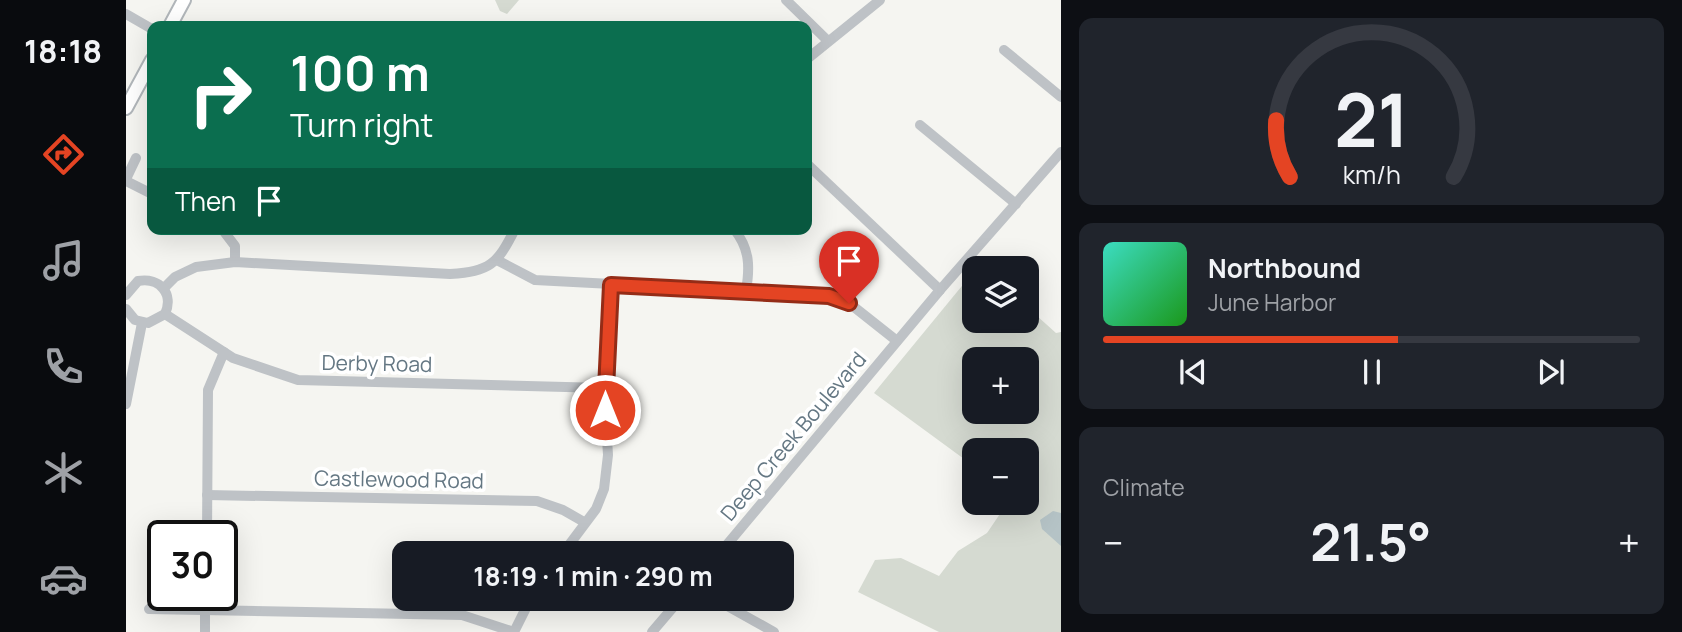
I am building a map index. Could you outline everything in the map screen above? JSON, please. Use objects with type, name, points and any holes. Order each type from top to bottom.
[{"type":"main road","points":[[173,21],[184,0]]},
{"type":"main road","points":[[126,107],[147,69]]},
{"type":"street","points":[[786,0],[808,21]]},
{"type":"street","points":[[812,55],[880,0]]},
{"type":"street","points":[[126,14],[147,26]]},
{"type":"street","points":[[812,25],[828,41]]},
{"type":"street","points":[[1004,50],[1061,97]]},
{"type":"street","points":[[920,125],[1016,204]]},
{"type":"street","name":"Deep Creek Boulevard","points":[[730,541],[940,290],[1061,152]]},
{"type":"street","points":[[136,158],[126,180],[147,191]]},
{"type":"street","points":[[812,169],[940,290]]},
{"type":"street","points":[[227,235],[235,246],[234,262]]},
{"type":"street","points":[[164,288],[176,277],[196,267],[234,262],[450,274],[480,272],[497,260],[512,235]]},
{"type":"street","points":[[738,235],[746,245],[750,267],[746,291]]},
{"type":"street","points":[[497,260],[518,274],[535,280],[829,296],[849,303],[897,341]]},
{"type":"street","points":[[126,309],[130,316],[142,323],[154,322],[164,314],[169,301],[164,288],[145,280],[127,292]]},
{"type":"street","points":[[571,541],[596,509],[604,489],[608,455],[604,388],[611,285]]},
{"type":"street","name":"Derby Road","points":[[164,314],[224,352],[270,373],[298,380],[604,388]]},
{"type":"street","points":[[126,404],[142,323]]},
{"type":"street","points":[[206,520],[208,390],[224,352]]},
{"type":"street","name":"Castlewood Road","points":[[207,495],[537,501],[564,510],[584,522]]},
{"type":"street","points":[[205,611],[205,632]]},
{"type":"street","points":[[238,611],[462,615],[514,632],[524,611]]},
{"type":"street","points":[[652,632],[670,611]]},
{"type":"street","points":[[736,611],[774,632]]},
{"type":"shaded area","points":[[495,0],[519,0],[507,14],[500,11]]},
{"type":"shaded area","points":[[962,286],[962,333],[1039,333],[1039,318],[1056,333],[1061,332],[1061,632],[939,632],[858,592],[875,560],[901,558],[939,576],[958,551],[987,533],[999,515],[1039,515],[1039,438],[962,438],[962,457],[874,393]]},
{"type":"shaded area","points":[[1053,511],[1061,513],[1061,546],[1042,529],[1040,520]]},
{"type":"route","points":[[605,410],[611,285],[829,296],[849,303]]}]
